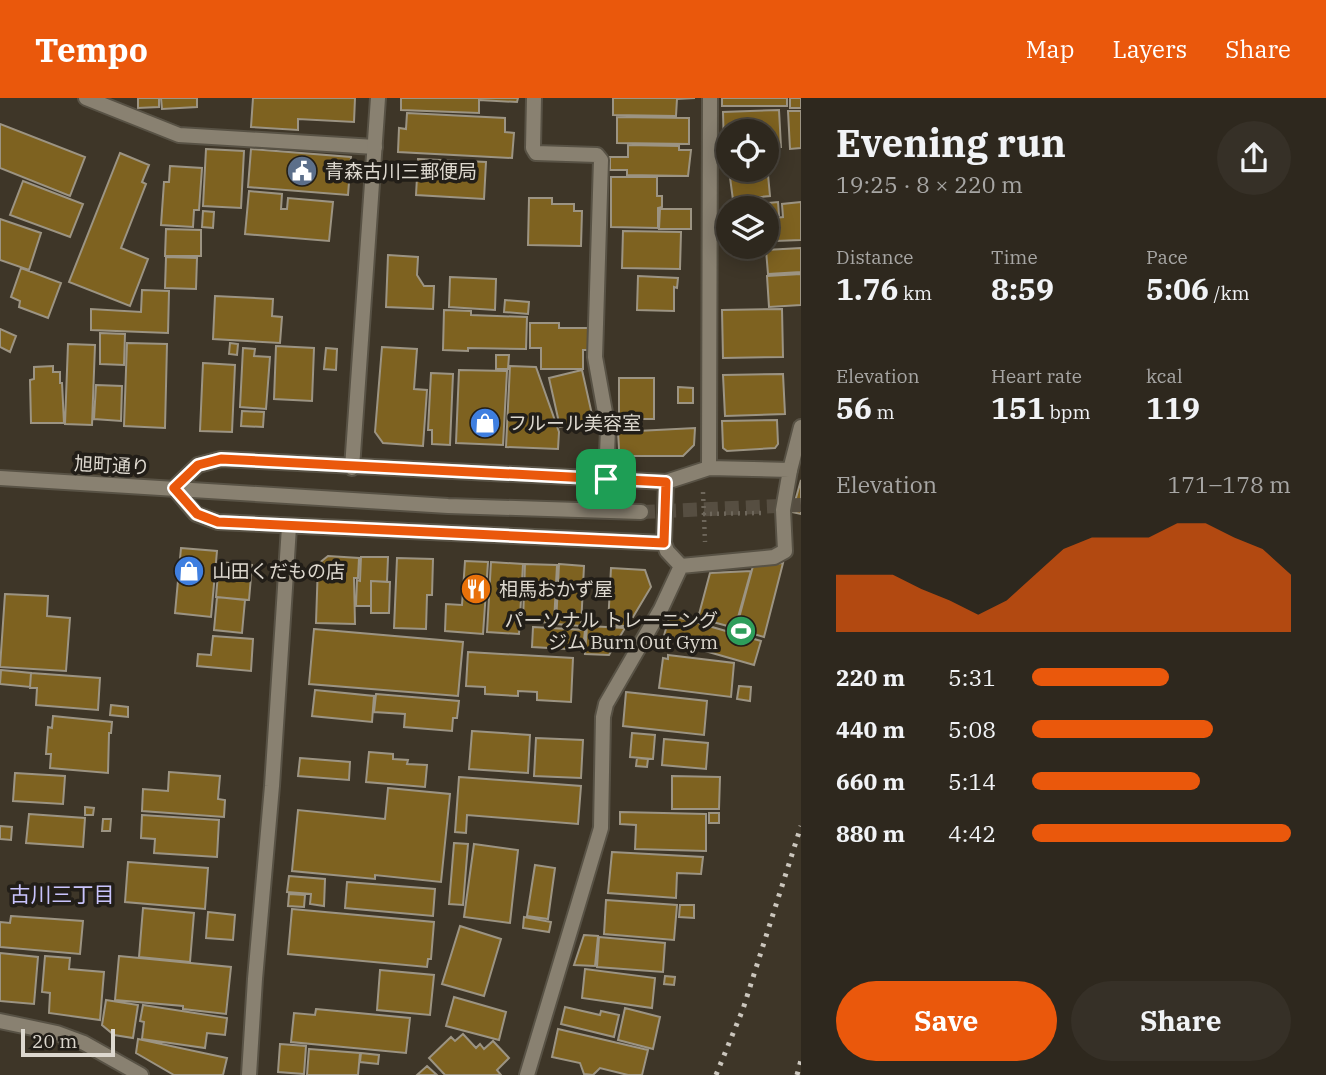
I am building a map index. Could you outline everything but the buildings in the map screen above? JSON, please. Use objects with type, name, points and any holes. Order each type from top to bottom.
[{"type":"street","points":[[86,98],[180,135],[375,147]]},
{"type":"street","points":[[352,468],[378,98]]},
{"type":"street","points":[[534,98],[533,148],[536,153],[597,155],[601,160],[595,357],[608,429],[606,479]]},
{"type":"street","points":[[709,468],[710,98]]},
{"type":"street","points":[[681,566],[774,556],[785,551],[783,510],[801,427]]},
{"type":"street","points":[[664,543],[218,522],[197,514],[174,488],[198,465],[221,459],[352,468],[666,482],[709,468],[790,470]]},
{"type":"street","name":"旭町通り","points":[[0,478],[448,506],[641,512]]},
{"type":"street","points":[[666,482],[664,543],[667,551],[681,566]]},
{"type":"street","points":[[249,1075],[289,527]]},
{"type":"street","points":[[527,1075],[601,828],[603,717],[606,704],[661,609],[681,566]]},
{"type":"street","points":[[0,1021],[57,1033],[84,1043],[141,1075]]},
{"type":"path","points":[[709,487],[703,489],[703,540],[709,541]]},
{"type":"path","points":[[703,514],[769,513]]},
{"type":"tunnel","points":[[641,512],[801,505]]},
{"type":"railway","points":[[716,1075],[743,1009],[801,826]]},
{"type":"railway","points":[[797,1075],[801,1060]]},
{"type":"place","name":"青森古川三郵便局","points":[[302,171]]},
{"type":"place","name":"フルール美容室","points":[[485,423]]},
{"type":"place","name":"山田くだもの店","points":[[189,571]]},
{"type":"place","name":"相馬おかず屋","points":[[476,589]]},
{"type":"place","name":"パーソナル トレーニング ジム Burn Out Gym","points":[[741,631]]},
{"type":"district","name":"古川三丁目","points":[[62,894]]},
{"type":"route","points":[[221,459],[352,468],[606,479],[666,482],[664,543],[218,522],[197,514],[174,488],[198,465],[221,459]]}]
